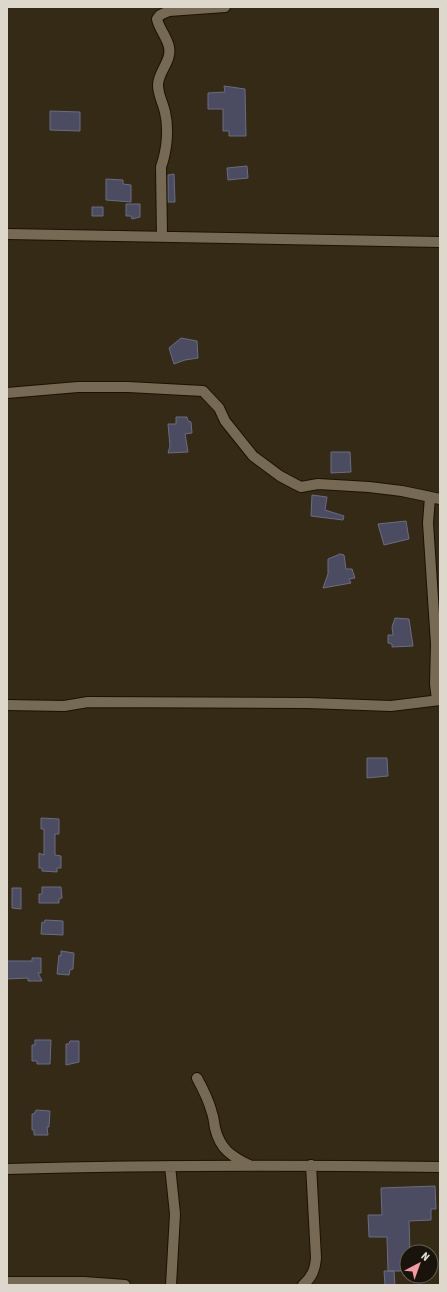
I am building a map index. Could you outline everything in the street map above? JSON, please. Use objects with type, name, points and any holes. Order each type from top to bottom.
[{"type":"street","points":[[162,237],[161,167],[164,156],[166,120],[158,93],[158,84],[170,48],[157,19],[160,15],[169,11],[225,7]]},
{"type":"street","points":[[7,234],[440,242]]},
{"type":"street","points":[[7,393],[78,387],[128,387],[203,391],[219,408],[225,421],[253,456],[280,476],[301,487],[318,484],[369,487],[402,491],[435,498],[428,523],[436,644],[435,684],[438,700],[391,706],[276,703],[88,702],[64,706],[7,705]]},
{"type":"street","points":[[197,1078],[212,1112],[218,1136],[223,1147],[233,1157],[251,1166]]},
{"type":"street","points":[[303,1285],[309,1280],[315,1270],[316,1258],[311,1165]]},
{"type":"street","points":[[7,1169],[103,1166],[311,1165],[440,1167]]},
{"type":"street","points":[[170,1166],[175,1214],[171,1285]]},
{"type":"street","points":[[7,1282],[84,1282],[125,1285]]},
{"type":"building","points":[[224,86],[245,89],[246,136],[229,136],[229,131],[223,131],[223,109],[208,109],[208,93],[225,92]]},
{"type":"building","points":[[50,111],[80,112],[80,131],[50,130]]},
{"type":"building","points":[[247,166],[248,178],[228,180],[227,168]]},
{"type":"building","points":[[174,174],[175,202],[168,202],[168,175]]},
{"type":"building","points":[[106,179],[123,180],[123,184],[131,185],[131,202],[106,200]]},
{"type":"building","points":[[126,204],[140,204],[140,217],[132,219],[131,216],[126,216]]},
{"type":"building","points":[[92,207],[103,207],[103,216],[92,216]]},
{"type":"building","points":[[181,338],[197,341],[198,358],[185,360],[174,364],[169,348]]},
{"type":"building","points":[[176,417],[187,417],[188,421],[191,422],[192,433],[185,434],[188,452],[168,453],[170,446],[168,424],[176,424]]},
{"type":"building","points":[[331,452],[350,452],[351,472],[331,473]]},
{"type":"building","points":[[312,495],[327,497],[325,510],[344,516],[343,520],[311,516]]},
{"type":"building","points":[[406,521],[409,539],[384,545],[378,524]]},
{"type":"building","points":[[340,554],[344,555],[346,569],[352,569],[355,578],[349,579],[351,583],[323,588],[328,574],[328,559]]},
{"type":"building","points":[[395,618],[409,619],[413,646],[392,647],[392,644],[388,643],[388,635],[393,635],[392,627]]},
{"type":"building","points":[[367,758],[387,758],[388,776],[367,778]]},
{"type":"building","points":[[41,818],[59,819],[59,834],[55,834],[55,855],[61,856],[61,868],[57,868],[57,872],[42,871],[42,868],[39,868],[39,853],[44,855],[44,829],[41,829]]},
{"type":"building","points":[[42,887],[61,887],[62,898],[59,899],[59,903],[39,903],[39,894],[42,894]]},
{"type":"building","points":[[12,888],[21,888],[21,909],[12,908]]},
{"type":"building","points":[[45,920],[63,921],[63,935],[41,934],[42,922],[44,923]]},
{"type":"building","points":[[61,951],[74,953],[73,969],[70,970],[69,975],[57,974],[59,955],[61,956]]},
{"type":"building","points":[[32,958],[41,958],[41,973],[38,973],[42,981],[28,981],[28,978],[7,979],[7,961],[32,961]]},
{"type":"building","points":[[35,1040],[51,1040],[50,1064],[37,1064],[37,1061],[32,1061],[32,1045],[35,1045]]},
{"type":"building","points":[[70,1041],[79,1041],[79,1062],[66,1065],[66,1044],[69,1044]]},
{"type":"building","points":[[36,1110],[50,1111],[49,1127],[47,1127],[48,1135],[34,1135],[34,1130],[32,1130],[32,1114],[34,1114]]},
{"type":"building","points":[[435,1186],[436,1209],[431,1209],[431,1220],[409,1221],[410,1244],[399,1244],[399,1271],[388,1271],[387,1237],[369,1237],[368,1215],[382,1215],[381,1188]]},
{"type":"building","points":[[384,1271],[394,1271],[395,1285],[385,1285]]}]
